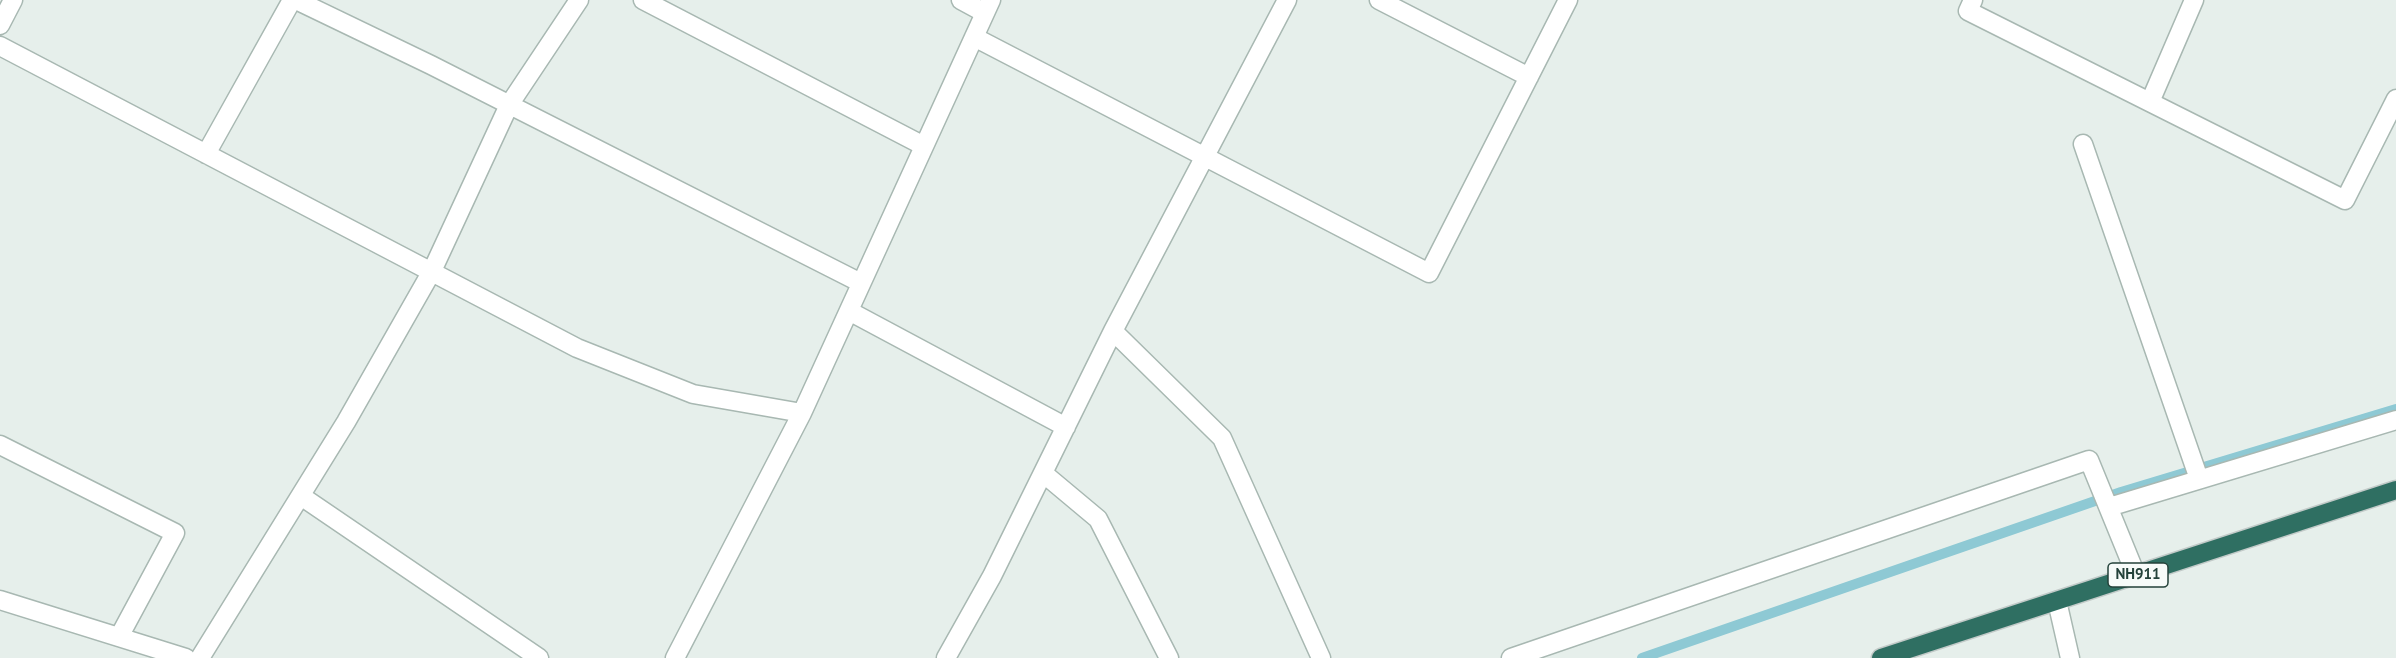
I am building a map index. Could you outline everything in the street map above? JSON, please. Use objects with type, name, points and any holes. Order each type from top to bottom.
[{"type":"highway","name":"NH911","points":[[1881,658],[2396,490]]},
{"type":"street","points":[[0,25],[13,0]]},
{"type":"street","points":[[206,154],[294,0],[510,105],[861,283]]},
{"type":"street","points":[[200,658],[346,422],[432,272],[510,105],[579,0]]},
{"type":"street","points":[[643,0],[924,146]]},
{"type":"street","points":[[675,658],[802,413],[988,6],[961,0]]},
{"type":"street","points":[[946,658],[992,576],[1113,331],[1287,0]]},
{"type":"street","points":[[1379,0],[1529,77]]},
{"type":"street","points":[[974,37],[1429,273],[1568,0]]},
{"type":"street","points":[[1973,0],[1968,11],[2345,200],[2396,99]]},
{"type":"street","points":[[2150,102],[2194,0]]},
{"type":"street","points":[[0,46],[577,348],[693,394],[802,413]]},
{"type":"street","points":[[2083,144],[2199,479]]},
{"type":"street","points":[[849,311],[1066,427]]},
{"type":"street","points":[[1113,331],[1222,438],[1321,658]]},
{"type":"street","points":[[2109,507],[2396,420]]},
{"type":"street","points":[[0,445],[175,533],[119,637]]},
{"type":"street","points":[[1511,658],[2089,460],[2136,575]]},
{"type":"street","points":[[1043,473],[1098,519],[1169,658]]},
{"type":"street","points":[[301,496],[539,658]]},
{"type":"street","points":[[0,600],[186,658]]},
{"type":"street","points":[[2057,601],[2070,658]]},
{"type":"waterway","points":[[1642,658],[2121,492],[2396,409]]}]
